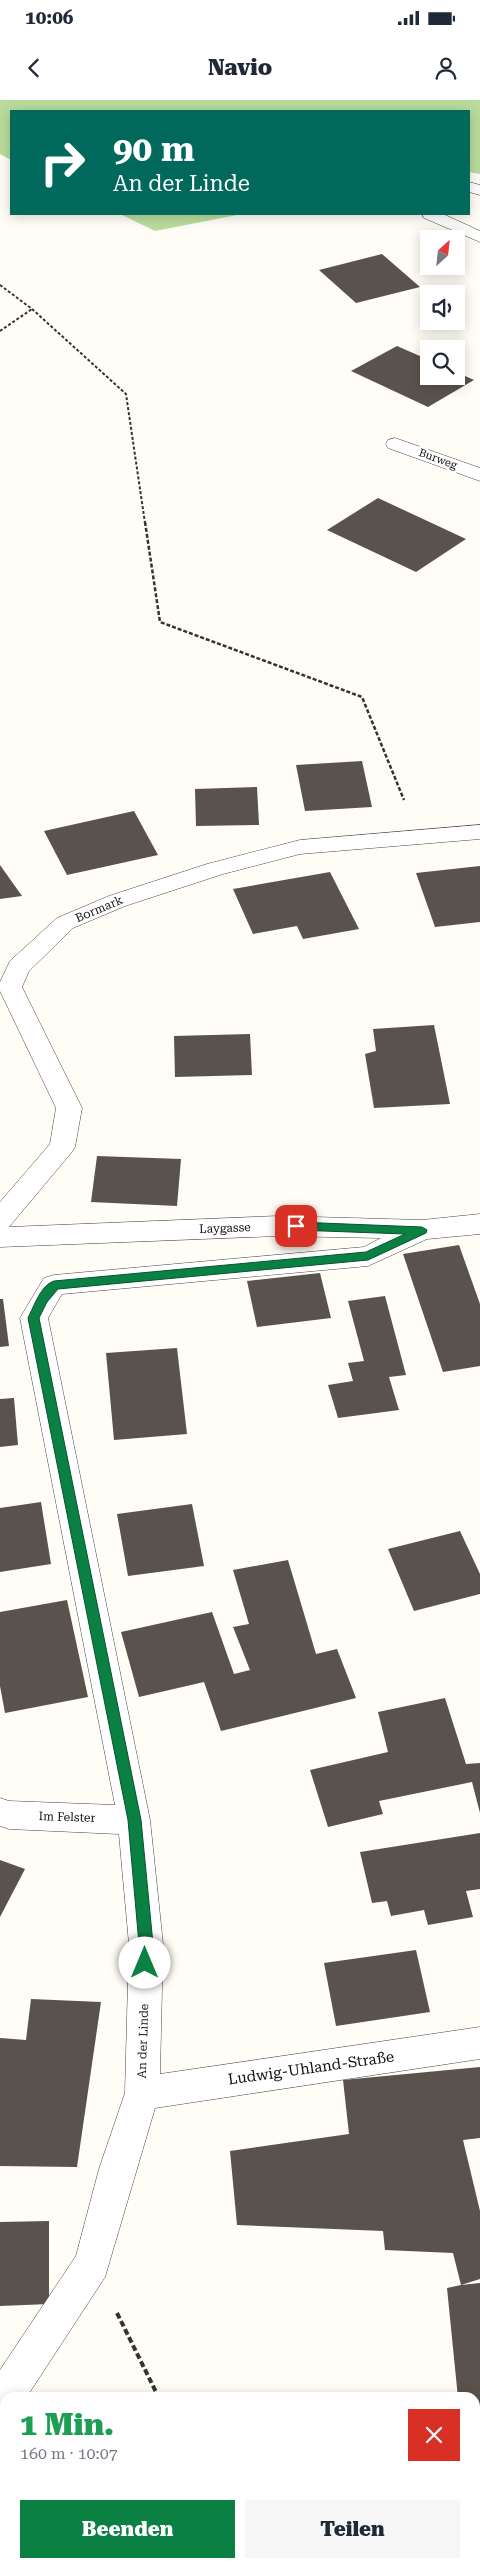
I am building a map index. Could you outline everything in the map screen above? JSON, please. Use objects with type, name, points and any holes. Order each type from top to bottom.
[{"type":"street","points":[[432,215],[480,237]]},
{"type":"street","name":"Burweg","points":[[395,444],[480,475]]},
{"type":"street","name":"Bormark","points":[[0,1220],[62,1147],[69,1108],[10,987],[18,967],[65,923],[117,901],[215,869],[300,847],[480,832]]},
{"type":"street","name":"Laygasse","points":[[0,1237],[278,1226],[422,1230],[480,1224]]},
{"type":"street","name":"An der Linde","points":[[8,2392],[92,2264],[117,2169],[142,2093],[146,1944],[134,1820],[34,1318],[42,1300],[54,1285],[368,1256],[422,1230]]},
{"type":"street","name":"Im Felster","points":[[0,1812],[9,1815],[134,1820]]},
{"type":"street","name":"Ludwig-Uhland-Straße","points":[[142,2093],[480,2043]]},
{"type":"path","points":[[0,285],[32,309],[126,394],[160,622],[362,697],[419,836]]},
{"type":"path","points":[[0,330],[32,309]]},
{"type":"path","points":[[92,2264],[156,2392]]},
{"type":"green space","points":[[0,100],[480,100],[480,174],[470,172],[470,110],[10,110],[10,159],[0,154]]},
{"type":"green space","points":[[122,215],[237,215],[155,231]]},
{"type":"building","points":[[382,254],[420,287],[356,303],[319,270]]},
{"type":"building","points":[[397,346],[420,356],[420,385],[465,385],[465,376],[474,380],[428,407],[351,371]]},
{"type":"building","points":[[378,498],[466,539],[416,572],[327,530]]},
{"type":"building","points":[[362,761],[372,807],[305,811],[296,765]]},
{"type":"building","points":[[257,787],[259,825],[196,826],[195,789]]},
{"type":"building","points":[[134,811],[158,855],[67,875],[44,831]]},
{"type":"building","points":[[0,865],[22,896],[0,899]]},
{"type":"building","points":[[480,866],[480,922],[435,927],[416,873]]},
{"type":"building","points":[[330,872],[359,929],[303,939],[297,926],[253,934],[233,889]]},
{"type":"building","points":[[434,1025],[450,1104],[374,1108],[365,1054],[376,1051],[373,1029]]},
{"type":"building","points":[[250,1034],[252,1075],[175,1077],[174,1036]]},
{"type":"building","points":[[97,1156],[181,1159],[177,1206],[91,1202]]},
{"type":"building","points":[[459,1245],[480,1304],[480,1366],[443,1372],[403,1254]]},
{"type":"building","points":[[320,1273],[331,1318],[257,1327],[247,1281]]},
{"type":"building","points":[[385,1296],[406,1375],[389,1377],[399,1410],[338,1418],[328,1385],[353,1381],[348,1363],[364,1361],[348,1301]]},
{"type":"building","points":[[0,1299],[3,1299],[9,1346],[0,1347]]},
{"type":"building","points":[[177,1348],[187,1434],[114,1440],[106,1353]]},
{"type":"building","points":[[14,1398],[18,1445],[0,1447],[0,1399]]},
{"type":"building","points":[[41,1502],[51,1564],[0,1572],[0,1508]]},
{"type":"building","points":[[192,1504],[204,1566],[128,1576],[117,1514]]},
{"type":"building","points":[[460,1531],[480,1574],[480,1594],[414,1611],[388,1549]]},
{"type":"building","points":[[288,1560],[316,1654],[337,1649],[356,1698],[221,1731],[204,1682],[139,1697],[121,1632],[212,1612],[234,1674],[250,1670],[233,1627],[249,1624],[233,1570]]},
{"type":"building","points":[[67,1600],[88,1697],[5,1713],[0,1686],[0,1612]]},
{"type":"building","points":[[445,1698],[466,1764],[480,1763],[480,1813],[472,1782],[379,1801],[383,1814],[328,1827],[310,1770],[388,1752],[378,1712]]},
{"type":"building","points":[[480,1833],[480,1889],[466,1891],[473,1917],[428,1925],[424,1910],[391,1916],[387,1901],[372,1903],[360,1852]]},
{"type":"building","points":[[0,1860],[25,1869],[0,1917]]},
{"type":"building","points":[[416,1950],[430,2012],[336,2026],[324,1963]]},
{"type":"building","points":[[31,1999],[101,2002],[77,2167],[0,2166],[0,2038],[26,2040]]},
{"type":"building","points":[[480,2067],[480,2138],[463,2140],[480,2211],[480,2279],[461,2285],[453,2253],[385,2250],[383,2231],[237,2225],[230,2151],[349,2134],[343,2080]]},
{"type":"building","points":[[49,2221],[49,2304],[0,2306],[0,2222]]},
{"type":"building","points":[[480,2283],[480,2392],[457,2392],[447,2288]]},
{"type":"route","points":[[145,1963],[146,1944],[134,1820],[34,1318],[42,1300],[54,1285],[368,1256],[422,1230],[296,1226]]}]
